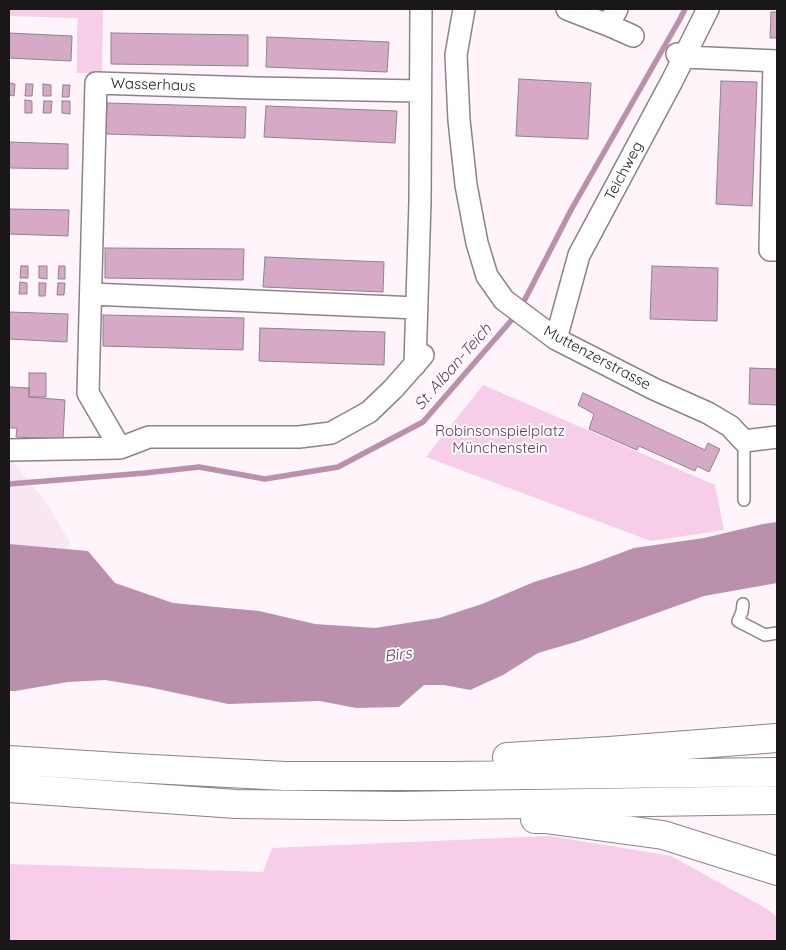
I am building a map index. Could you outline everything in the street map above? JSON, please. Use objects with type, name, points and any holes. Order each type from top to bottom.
[{"type":"highway","points":[[133,768],[237,760],[468,760],[609,752],[777,738]]},
{"type":"highway","points":[[9,760],[285,776],[777,772]]},
{"type":"highway","points":[[9,788],[236,804],[398,806],[777,800]]},
{"type":"highway","points":[[398,806],[438,820],[545,819],[663,835],[777,871]]},
{"type":"street","points":[[9,450],[120,448],[149,437],[299,437],[332,433],[368,412],[393,389],[419,360],[417,308],[420,202],[420,9]]},
{"type":"street","name":"Muttenzerstrasse","points":[[464,9],[456,56],[459,120],[466,186],[477,243],[487,276],[504,300],[556,339],[654,389],[708,413],[730,426],[744,441]]},
{"type":"street","points":[[567,9],[612,17],[633,36]]},
{"type":"street","name":"Teichweg","points":[[556,339],[580,255],[681,56],[708,9]]},
{"type":"street","points":[[681,56],[776,61],[770,250],[777,250]]},
{"type":"street","name":"Wasserhaus","points":[[120,448],[88,393],[96,83],[420,91]]},
{"type":"street","points":[[91,294],[417,308]]},
{"type":"street","points":[[744,441],[777,438]]},
{"type":"lane","points":[[744,441],[744,500]]},
{"type":"lane","points":[[743,604],[738,621],[765,634],[777,634]]},
{"type":"shaded area","points":[[9,461],[12,461],[45,501],[70,542],[9,691]]},
{"type":"green space","points":[[9,9],[103,9],[102,73],[77,73],[78,18],[9,16]]},
{"type":"green space","name":"Robinsonspielplatz Münchenstein","points":[[483,385],[715,485],[724,530],[651,541],[426,457]]},
{"type":"green space","points":[[550,836],[671,856],[767,909],[777,917],[777,941],[9,941],[9,864],[263,872],[272,848]]},
{"type":"water","name":"Birs","points":[[777,522],[777,583],[704,596],[579,641],[538,653],[503,675],[470,690],[444,685],[424,685],[399,707],[356,708],[320,701],[228,704],[105,680],[68,682],[9,691],[9,544],[88,551],[115,583],[173,603],[259,611],[315,624],[375,628],[439,618],[482,604],[534,582],[583,567],[634,548],[704,538]]},
{"type":"building","points":[[771,12],[777,12],[777,38],[770,38]]},
{"type":"building","points":[[9,33],[72,36],[71,61],[9,58]]},
{"type":"building","points":[[111,33],[248,35],[248,66],[111,64]]},
{"type":"building","points":[[267,37],[389,42],[387,72],[266,67]]},
{"type":"building","points":[[519,79],[591,83],[588,139],[516,136]]},
{"type":"building","points":[[721,81],[757,82],[752,206],[716,204]]},
{"type":"building","points":[[9,83],[15,84],[14,96],[9,95]]},
{"type":"building","points":[[26,84],[33,84],[32,96],[25,96]]},
{"type":"building","points":[[43,84],[51,85],[51,96],[43,96]]},
{"type":"building","points":[[63,85],[70,85],[69,97],[62,97]]},
{"type":"building","points":[[25,100],[32,101],[32,113],[25,113]]},
{"type":"building","points":[[44,101],[52,101],[51,113],[43,113]]},
{"type":"building","points":[[62,101],[70,101],[70,114],[62,113]]},
{"type":"building","points":[[107,103],[246,107],[245,138],[106,134]]},
{"type":"building","points":[[266,106],[397,111],[395,143],[264,137]]},
{"type":"building","points":[[9,142],[68,144],[68,169],[9,168]]},
{"type":"building","points":[[9,209],[69,210],[68,236],[9,234]]},
{"type":"building","points":[[105,248],[244,249],[243,280],[105,278]]},
{"type":"building","points":[[265,257],[384,262],[383,292],[263,287]]},
{"type":"building","points":[[21,266],[28,266],[28,278],[20,278]]},
{"type":"building","points":[[39,266],[47,266],[47,279],[39,278]]},
{"type":"building","points":[[59,266],[65,266],[65,279],[58,279]]},
{"type":"building","points":[[652,266],[718,268],[717,321],[650,319]]},
{"type":"building","points":[[20,282],[27,283],[27,294],[19,294]]},
{"type":"building","points":[[39,283],[46,283],[45,296],[39,296]]},
{"type":"building","points":[[58,283],[65,283],[64,295],[57,295]]},
{"type":"building","points":[[9,312],[68,314],[67,342],[9,339]]},
{"type":"building","points":[[103,315],[244,318],[243,350],[103,346]]},
{"type":"building","points":[[260,328],[385,332],[384,365],[259,361]]},
{"type":"building","points":[[750,368],[777,369],[777,405],[749,404]]},
{"type":"building","points":[[29,373],[46,373],[46,397],[29,397]]},
{"type":"building","points":[[9,387],[29,388],[29,397],[65,400],[63,439],[16,437],[17,428],[9,428]]},
{"type":"building","points":[[583,393],[705,450],[708,443],[720,449],[709,472],[697,466],[695,471],[639,446],[637,450],[589,429],[594,414],[578,405]]},
{"type":"waterway","name":"St. Alban-Teich","points":[[521,307],[571,210],[685,9]]},
{"type":"waterway","name":"St. Alban-Teich","points":[[9,484],[199,467],[265,479],[338,467],[423,422],[516,315]]}]
